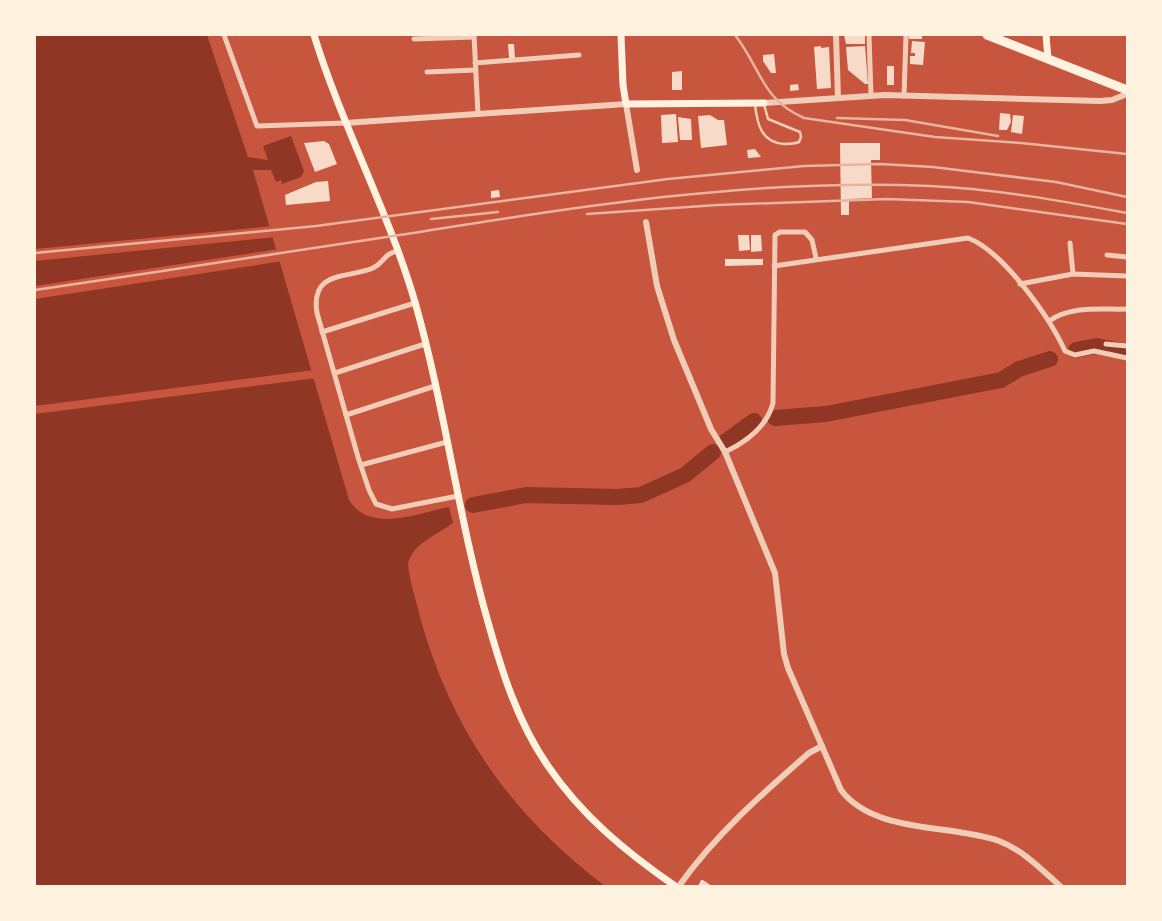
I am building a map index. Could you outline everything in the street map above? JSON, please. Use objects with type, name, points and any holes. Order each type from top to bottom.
[{"type":"highway","points":[[987,35],[1127,92]]},
{"type":"main road","points":[[314,35],[327,78],[398,251],[415,303],[435,386],[480,596],[504,677],[524,726],[547,765],[589,817],[617,844],[675,886]]},
{"type":"main road","points":[[621,35],[623,85],[626,104],[764,103]]},
{"type":"main road","points":[[1046,35],[1048,59]]},
{"type":"street","points":[[224,35],[257,126],[345,123],[626,104],[637,170]]},
{"type":"street","points":[[836,35],[838,98]]},
{"type":"street","points":[[869,35],[871,95]]},
{"type":"street","points":[[904,96],[906,35]]},
{"type":"street","points":[[414,39],[474,36],[478,114]]},
{"type":"street","points":[[475,63],[579,55]]},
{"type":"street","points":[[427,72],[476,70]]},
{"type":"street","points":[[764,103],[871,95],[1100,101],[1112,100],[1127,92]]},
{"type":"street","points":[[646,222],[652,266],[661,302],[711,429],[725,452],[775,573],[784,654],[792,678],[841,790],[853,803],[903,823],[1001,842],[1020,852],[1060,886]]},
{"type":"street","points":[[725,452],[751,436],[765,421],[773,403],[774,238],[780,232],[805,232],[812,240],[816,258]]},
{"type":"street","points":[[774,266],[816,258],[968,238],[975,240],[998,260],[1020,284],[1049,321],[1065,351],[1075,355],[1094,351],[1127,358]]},
{"type":"street","points":[[1070,243],[1073,274]]},
{"type":"street","points":[[398,251],[386,254],[375,267],[337,275],[324,285],[319,291],[315,302],[322,332],[360,465],[371,496],[382,507],[402,507],[458,496]]},
{"type":"street","points":[[1107,255],[1127,257]]},
{"type":"street","points":[[1020,284],[1073,274],[1127,276]]},
{"type":"street","points":[[322,332],[415,303]]},
{"type":"street","points":[[1049,321],[1061,313],[1091,309],[1127,309]]},
{"type":"street","points":[[334,373],[425,344]]},
{"type":"street","points":[[1106,344],[1127,346]]},
{"type":"street","points":[[346,415],[435,386]]},
{"type":"street","points":[[360,465],[446,442]]},
{"type":"street","points":[[679,886],[701,856],[725,830],[809,752],[822,746]]},
{"type":"lane","points":[[755,103],[758,124],[766,138],[781,144],[800,142],[802,137],[800,132],[777,124],[766,117],[764,103]]},
{"type":"shaded area","points":[[35,35],[207,35],[248,157],[268,160],[263,146],[291,136],[304,171],[301,177],[282,184],[281,180],[276,182],[271,170],[253,170],[349,500],[358,510],[369,516],[382,519],[409,516],[449,507],[453,523],[419,546],[410,558],[408,565],[420,617],[433,658],[449,697],[489,768],[514,800],[541,830],[605,886],[35,886]]},
{"type":"pier","points":[[273,226],[276,237],[35,261],[35,249]]},
{"type":"pier","points":[[279,249],[283,261],[35,299],[35,286]]},
{"type":"pier","points":[[314,370],[317,378],[35,414],[35,406]]},
{"type":"building","points":[[844,35],[865,35],[865,44],[846,44]]},
{"type":"building","points":[[908,35],[922,35],[922,39],[909,39]]},
{"type":"building","points":[[912,41],[925,42],[923,65],[910,64],[910,56],[915,56],[915,53],[911,53]]},
{"type":"building","points":[[508,44],[514,44],[515,58],[509,58]]},
{"type":"building","points":[[821,46],[821,48],[829,47],[831,88],[817,89],[814,47]]},
{"type":"building","points":[[865,46],[868,84],[865,84],[848,70],[846,47]]},
{"type":"building","points":[[774,54],[776,73],[771,73],[763,61],[763,55]]},
{"type":"building","points":[[887,66],[894,66],[894,85],[887,85]]},
{"type":"building","points":[[682,71],[682,90],[672,90],[672,72]]},
{"type":"building","points":[[798,84],[799,90],[790,91],[790,85]]},
{"type":"building","points":[[1000,113],[1010,114],[1011,122],[1007,130],[999,130]]},
{"type":"building","points":[[676,114],[678,142],[662,143],[661,115]]},
{"type":"building","points":[[710,115],[718,120],[724,120],[727,145],[701,148],[698,116]]},
{"type":"building","points":[[1013,115],[1024,116],[1022,134],[1011,132]]},
{"type":"building","points":[[678,117],[691,119],[692,140],[680,140]]},
{"type":"building","points":[[324,141],[329,144],[337,164],[315,172],[304,143]]},
{"type":"building","points":[[840,143],[880,143],[880,160],[871,160],[872,198],[849,199],[849,215],[841,215]]},
{"type":"building","points":[[755,149],[761,157],[748,158],[747,150]]},
{"type":"building","points":[[328,181],[330,201],[286,205],[285,195],[316,182]]},
{"type":"building","points":[[499,190],[500,197],[491,198],[491,191]]},
{"type":"building","points":[[738,235],[749,235],[750,250],[739,251]]},
{"type":"building","points":[[751,235],[761,235],[762,251],[751,252]]},
{"type":"building","points":[[725,259],[763,259],[763,265],[725,266]]},
{"type":"building","points":[[701,880],[703,880],[712,886],[698,886]]},
{"type":"waterway","points":[[1076,350],[1097,346],[1127,352]]},
{"type":"waterway","points":[[775,418],[826,414],[1001,380],[1019,369],[1050,359]]},
{"type":"waterway","points":[[725,442],[754,421]]},
{"type":"waterway","points":[[473,505],[526,495],[617,497],[641,495],[685,475],[713,452]]},
{"type":"railway","points":[[735,35],[770,92],[779,102],[804,118],[935,137],[1021,143],[1127,154]]},
{"type":"railway","points":[[837,118],[905,120],[998,136]]},
{"type":"railway","points":[[35,253],[316,226],[668,179],[804,166],[880,164],[933,167],[1056,182],[1127,197]]},
{"type":"railway","points":[[35,290],[541,213],[670,196],[735,190],[800,186],[930,186],[1004,193],[1127,213]]},
{"type":"railway","points":[[587,214],[717,205],[887,199],[968,202],[1127,224]]},
{"type":"railway","points":[[431,219],[498,212]]}]
